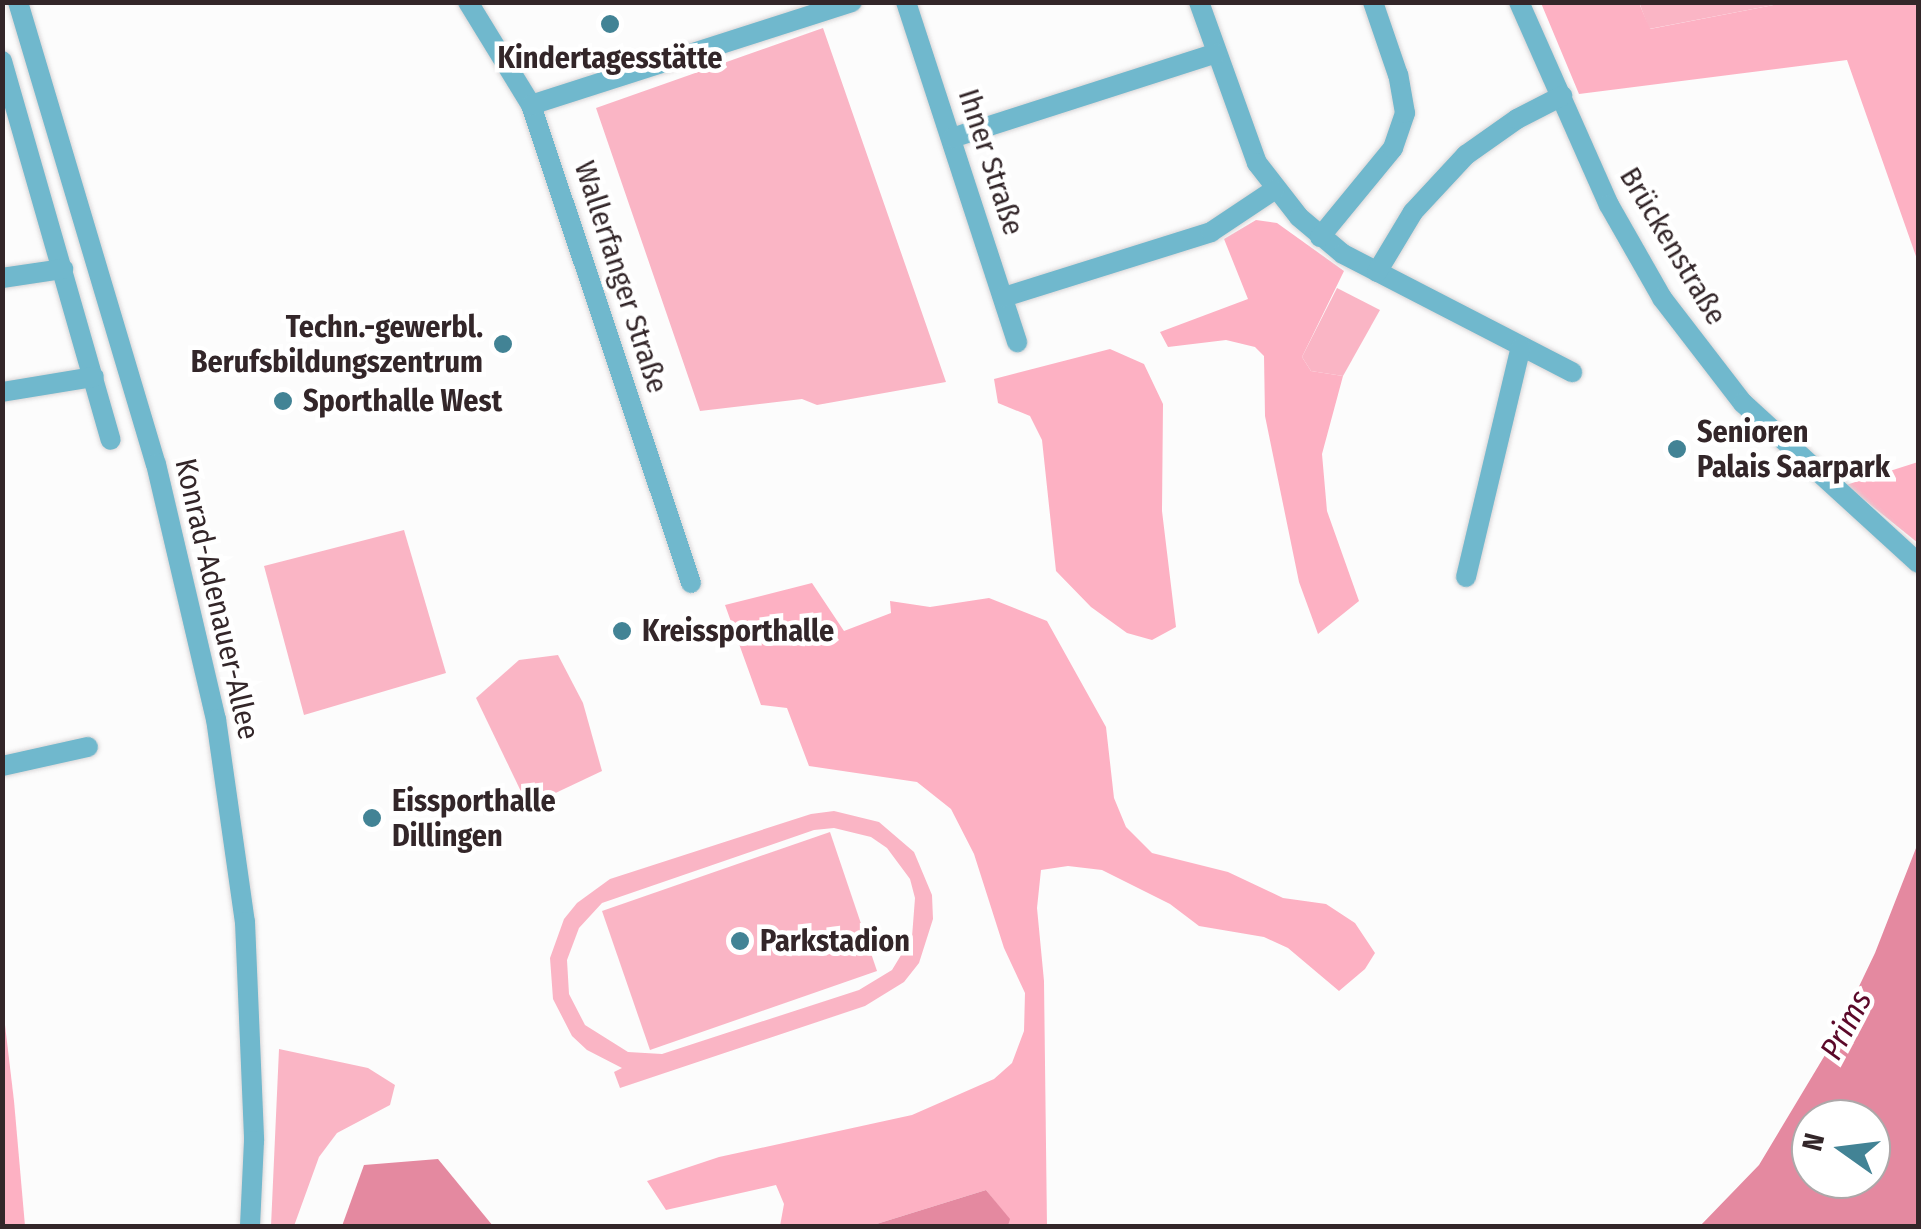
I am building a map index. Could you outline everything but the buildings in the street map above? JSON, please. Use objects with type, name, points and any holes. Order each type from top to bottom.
[{"type":"street","name":"Konrad-Adenauer-Allee","points":[[13,2],[156,464],[216,719],[244,922],[254,1142],[250,1226]]},
{"type":"street","name":"Wallerfanger Straße","points":[[468,2],[532,105],[691,583]]},
{"type":"street","points":[[532,105],[852,2]]},
{"type":"street","name":"Ihner Straße","points":[[906,2],[1017,342]]},
{"type":"street","points":[[1198,2],[1242,128],[1274,190],[1320,236],[1377,272],[1572,372]]},
{"type":"street","points":[[1320,236],[1393,148],[1405,114],[1398,75],[1374,2]]},
{"type":"street","name":"Brückenstraße","points":[[1519,2],[1609,204],[1662,298],[1689,336],[1743,403],[1792,453],[1918,563]]},
{"type":"street","points":[[952,138],[1216,53]]},
{"type":"street","points":[[2,61],[10,120],[62,269],[111,440]]},
{"type":"street","points":[[1377,272],[1414,212],[1466,155],[1517,118],[1562,96]]},
{"type":"street","points":[[1004,296],[1211,232],[1274,190]]},
{"type":"street","points":[[2,278],[62,269]]},
{"type":"street","points":[[1466,576],[1522,347]]},
{"type":"street","points":[[2,392],[94,377]]},
{"type":"street","points":[[2,766],[88,746]]},
{"type":"shaded area","points":[[1639,2],[1784,3],[1649,29]]},
{"type":"shaded area","points":[[1541,3],[1639,3],[1650,29],[1784,3],[1918,3],[1918,262],[1847,60],[1579,94]]},
{"type":"shaded area","points":[[823,28],[946,382],[817,405],[802,399],[700,411],[596,108]]},
{"type":"shaded area","points":[[1256,220],[1277,223],[1344,271],[1302,357],[1311,371],[1343,376],[1322,454],[1327,511],[1359,601],[1318,634],[1299,582],[1265,416],[1264,356],[1255,347],[1226,340],[1168,347],[1160,332],[1248,299],[1224,239]]},
{"type":"shaded area","points":[[1337,288],[1380,310],[1343,376],[1311,371],[1302,357]]},
{"type":"shaded area","points":[[1110,349],[1144,364],[1163,404],[1162,511],[1176,627],[1152,640],[1127,633],[1091,607],[1056,571],[1042,440],[1030,416],[998,403],[994,379]]},
{"type":"shaded area","points":[[1918,462],[1918,543],[1846,485]]},
{"type":"shaded area","points":[[404,530],[446,673],[304,715],[264,566]]},
{"type":"shaded area","points":[[812,583],[844,631],[891,613],[890,601],[930,607],[989,598],[1047,621],[1106,727],[1114,798],[1126,827],[1152,853],[1228,872],[1283,898],[1326,904],[1355,923],[1375,953],[1365,969],[1339,991],[1288,948],[1264,937],[1199,926],[1170,904],[1102,870],[1068,866],[1041,870],[1037,908],[1044,981],[1047,1226],[1008,1226],[1009,1219],[986,1190],[870,1226],[780,1226],[784,1204],[776,1185],[666,1210],[647,1181],[719,1157],[912,1115],[994,1079],[1012,1063],[1024,1031],[1025,993],[1004,948],[974,854],[951,809],[917,782],[809,766],[787,708],[761,705],[725,605]]},
{"type":"shaded area","points":[[558,655],[583,703],[602,771],[528,806],[476,698],[519,660]]},
{"type":"shaded area","points":[[834,811],[879,822],[914,852],[932,895],[933,919],[919,963],[904,982],[865,1006],[620,1088],[614,1072],[622,1068],[587,1050],[572,1036],[553,999],[550,958],[564,919],[577,903],[610,879],[811,814]],"holes":[[[834,828],[871,837],[887,848],[910,879],[915,898],[912,937],[892,970],[859,990],[662,1054],[628,1052],[585,1025],[569,994],[567,960],[579,928],[602,903],[814,830]]]},
{"type":"shaded area","name":"Parkstadion","points":[[830,832],[877,971],[650,1050],[602,911]]},
{"type":"shaded area","points":[[3,1008],[14,1101],[25,1226],[3,1226]]},
{"type":"shaded area","points":[[279,1049],[368,1068],[395,1085],[390,1105],[337,1133],[319,1157],[294,1226],[271,1226]]},
{"type":"water","name":"Prims","points":[[1918,843],[1918,1226],[1700,1226],[1759,1165],[1791,1112],[1791,1199],[1891,1199],[1891,1099],[1799,1099],[1831,1045],[1875,953]]},
{"type":"water","points":[[438,1159],[493,1226],[342,1226],[364,1165]]},
{"type":"water","points":[[986,1190],[1010,1219],[1008,1226],[870,1226]]},
{"type":"place","name":"Kindertagesstätte","points":[[610,24]]},
{"type":"place","name":"Techn.-gewerbl. Berufsbildungszentrum","points":[[503,344]]},
{"type":"place","name":"Sporthalle West","points":[[283,401]]},
{"type":"place","name":"Senioren Palais Saarpark","points":[[1677,449]]},
{"type":"place","name":"Kreissporthalle","points":[[622,631]]},
{"type":"place","name":"Eissporthalle Dillingen","points":[[372,818]]},
{"type":"place","name":"Parkstadion","points":[[740,941]]}]
